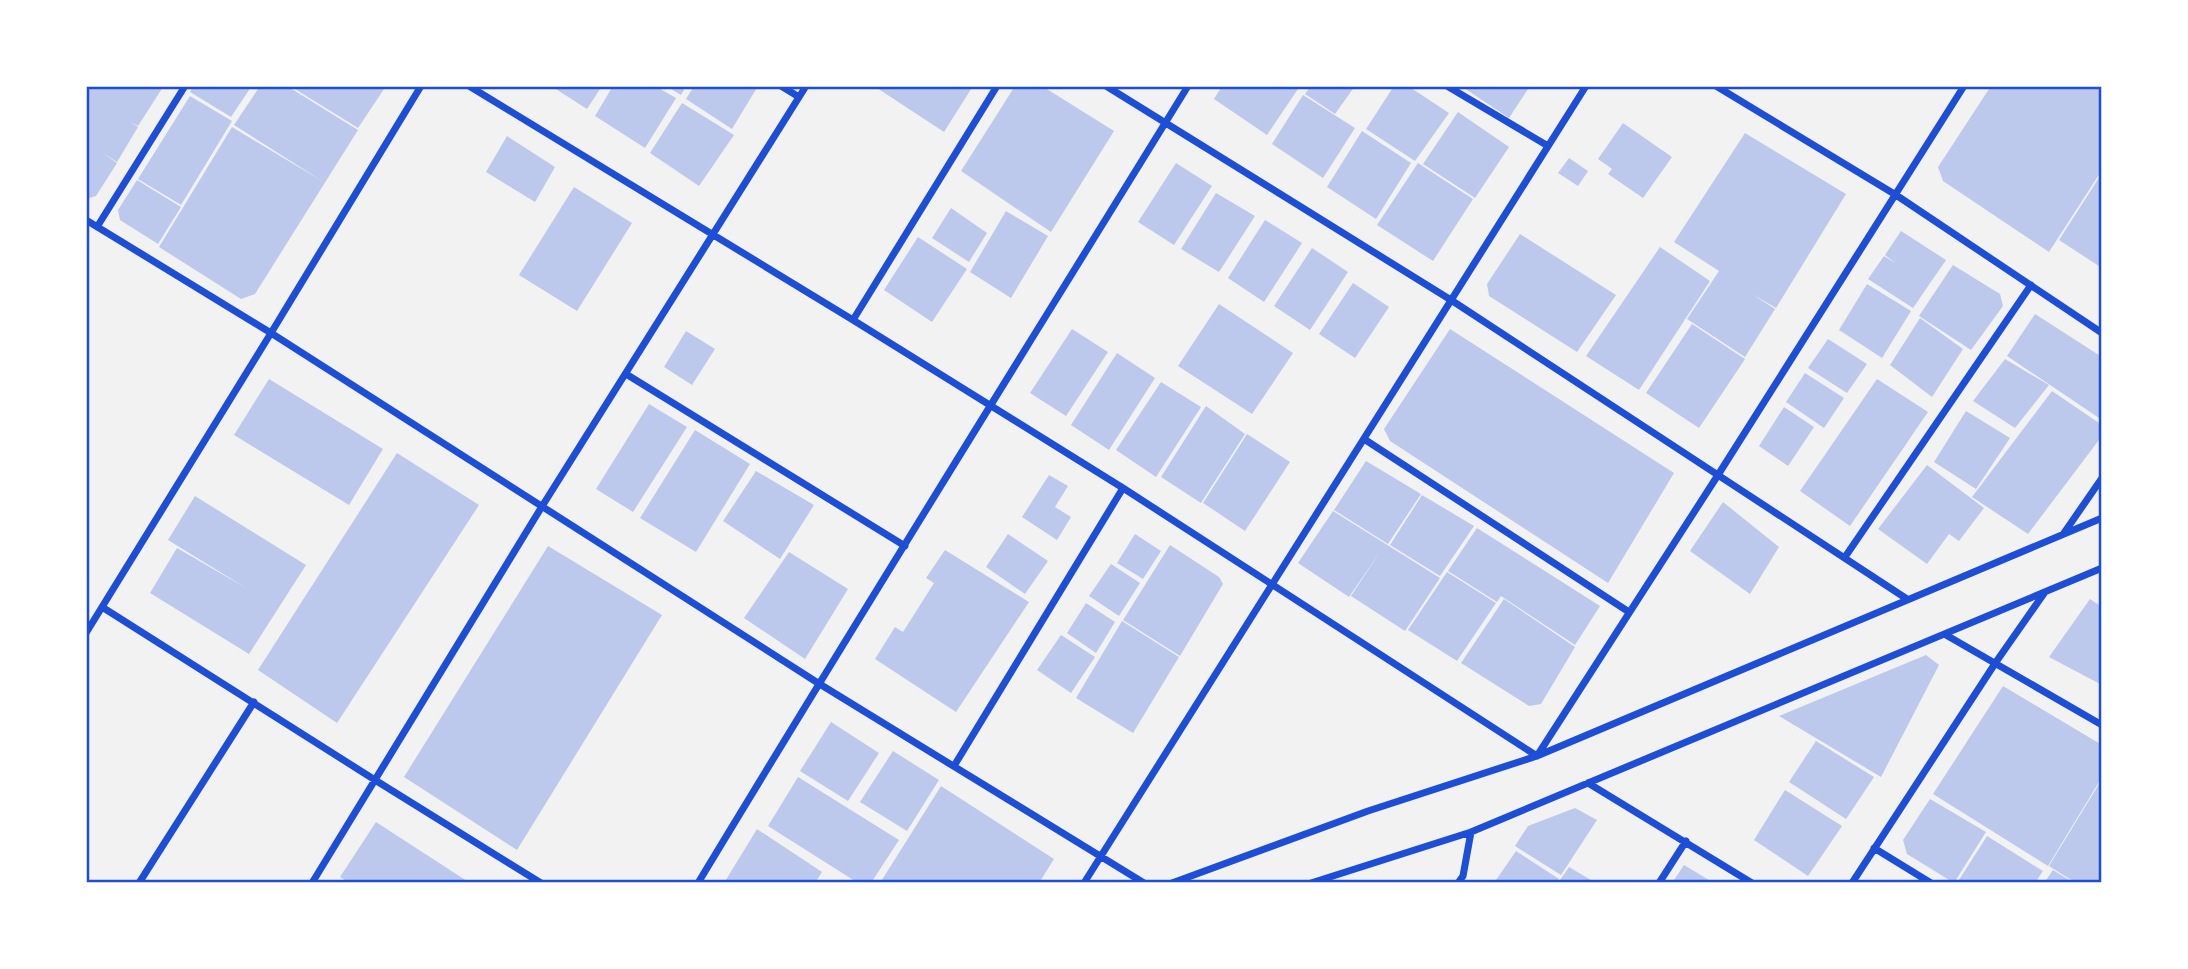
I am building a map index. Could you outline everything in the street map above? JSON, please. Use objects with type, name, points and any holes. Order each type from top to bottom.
[{"type":"street","points":[[97,227],[186,86]]},
{"type":"street","points":[[86,633],[421,86]]},
{"type":"street","points":[[469,86],[714,234],[1123,488],[1537,756]]},
{"type":"street","points":[[781,86],[799,97]]},
{"type":"street","points":[[312,883],[541,508],[807,86]]},
{"type":"street","points":[[853,320],[997,86]]},
{"type":"street","points":[[1106,86],[1451,300],[1907,598]]},
{"type":"street","points":[[698,883],[1188,86]]},
{"type":"street","points":[[1447,86],[1548,146]]},
{"type":"street","points":[[1084,883],[1586,86]]},
{"type":"street","points":[[1716,86],[1896,195],[2102,333]]},
{"type":"street","points":[[1537,756],[1964,86]]},
{"type":"street","points":[[86,220],[271,333],[818,684],[1144,883]]},
{"type":"street","points":[[1845,557],[2031,285]]},
{"type":"street","points":[[626,374],[905,546]]},
{"type":"street","points":[[1364,439],[1629,612]]},
{"type":"street","points":[[2063,533],[2102,478]]},
{"type":"street","points":[[954,766],[1123,488]]},
{"type":"street","points":[[1172,883],[1368,811],[1537,756],[2102,518]]},
{"type":"street","points":[[1311,883],[1471,832],[2102,568]]},
{"type":"street","points":[[1852,883],[1996,662],[2046,592]]},
{"type":"street","points":[[102,607],[541,883]]},
{"type":"street","points":[[1946,635],[2102,725]]},
{"type":"street","points":[[139,883],[254,702]]},
{"type":"street","points":[[1588,783],[1752,883]]},
{"type":"street","points":[[1458,883],[1463,876],[1471,832]]},
{"type":"street","points":[[1659,883],[1686,841]]},
{"type":"street","points":[[1874,848],[1931,883]]},
{"type":"building","points":[[86,86],[163,87],[138,126],[130,122],[138,127],[117,162],[103,153],[117,163],[96,196],[86,199]]},
{"type":"building","points":[[194,86],[251,87],[231,117],[190,92]]},
{"type":"building","points":[[260,86],[287,86],[358,130],[255,294],[241,299],[159,247],[232,127],[322,181],[234,125]]},
{"type":"building","points":[[290,86],[386,86],[358,128]]},
{"type":"building","points":[[551,86],[602,86],[587,109]]},
{"type":"building","points":[[613,86],[655,86],[676,98],[645,148],[595,116]]},
{"type":"building","points":[[666,86],[686,86],[681,95]]},
{"type":"building","points":[[694,86],[758,86],[732,129],[686,99]]},
{"type":"building","points":[[874,86],[973,86],[944,132]]},
{"type":"building","points":[[1015,86],[1042,86],[1114,131],[1051,232],[961,171]]},
{"type":"building","points":[[1222,86],[1300,86],[1267,135],[1214,99]]},
{"type":"building","points":[[1311,86],[1355,86],[1335,114],[1305,94]]},
{"type":"building","points":[[1394,86],[1408,86],[1449,113],[1415,161],[1366,129]]},
{"type":"building","points":[[1461,86],[1530,86],[1509,118]]},
{"type":"building","points":[[1991,86],[2102,86],[2102,170],[2049,252],[1943,181],[1938,167]]},
{"type":"building","points":[[1303,95],[1355,128],[1323,178],[1272,144]]},
{"type":"building","points":[[190,96],[232,121],[181,205],[138,179]]},
{"type":"building","points":[[682,103],[734,135],[699,186],[650,153]]},
{"type":"building","points":[[1458,112],[1509,147],[1475,198],[1423,164]]},
{"type":"building","points":[[1623,123],[1672,157],[1643,198],[1608,174],[1612,169],[1598,159]]},
{"type":"building","points":[[1362,131],[1411,163],[1376,219],[1327,187]]},
{"type":"building","points":[[1745,133],[1846,194],[1776,308],[1752,294],[1775,309],[1745,357],[1687,319],[1719,271],[1674,242]]},
{"type":"building","points":[[507,136],[555,167],[535,202],[486,172]]},
{"type":"building","points":[[1569,158],[1588,171],[1578,186],[1558,173]]},
{"type":"building","points":[[1176,163],[1212,186],[1174,245],[1138,222]]},
{"type":"building","points":[[1418,163],[1473,199],[1433,261],[1377,225]]},
{"type":"building","points":[[2102,173],[2102,268],[2059,240]]},
{"type":"building","points":[[137,180],[181,207],[158,244],[120,220],[118,210]]},
{"type":"building","points":[[574,187],[632,223],[577,311],[519,275]]},
{"type":"building","points":[[1216,193],[1255,216],[1219,272],[1181,249]]},
{"type":"building","points":[[951,208],[987,233],[969,262],[932,238]]},
{"type":"building","points":[[1006,211],[1048,236],[1011,298],[970,272]]},
{"type":"building","points":[[1265,220],[1302,243],[1264,302],[1228,278]]},
{"type":"building","points":[[1901,231],[1946,260],[1913,308],[1868,279],[1884,256],[1895,263],[1885,255]]},
{"type":"building","points":[[1520,234],[1616,295],[1577,352],[1489,296],[1487,284]]},
{"type":"building","points":[[918,237],[967,269],[932,322],[884,290]]},
{"type":"building","points":[[1660,247],[1710,281],[1639,390],[1586,356]]},
{"type":"building","points":[[1312,248],[1348,272],[1310,330],[1274,306]]},
{"type":"building","points":[[1953,265],[2000,294],[2003,306],[1971,350],[1919,316]]},
{"type":"building","points":[[1353,283],[1389,307],[1355,358],[1319,334]]},
{"type":"building","points":[[1867,284],[1911,311],[1882,358],[1839,330]]},
{"type":"building","points":[[1219,304],[1293,353],[1252,414],[1178,366]]},
{"type":"building","points":[[2035,314],[2102,357],[2102,420],[2007,356]]},
{"type":"building","points":[[1920,318],[1963,349],[1932,397],[1890,365]]},
{"type":"building","points":[[1692,324],[1745,359],[1699,428],[1646,393]]},
{"type":"building","points":[[1072,329],[1108,352],[1066,416],[1030,393]]},
{"type":"building","points":[[1450,329],[1674,473],[1608,583],[1390,441],[1384,429]]},
{"type":"building","points":[[686,331],[715,349],[692,385],[664,367]]},
{"type":"building","points":[[1828,339],[1867,364],[1847,393],[1808,368]]},
{"type":"building","points":[[1117,353],[1155,378],[1109,450],[1071,425]]},
{"type":"building","points":[[2005,359],[2049,385],[2015,428],[1973,401]]},
{"type":"building","points":[[1805,373],[1844,398],[1824,428],[1786,402]]},
{"type":"building","points":[[269,379],[383,449],[349,505],[234,435]]},
{"type":"building","points":[[1877,379],[1928,412],[1850,526],[1800,491]]},
{"type":"building","points":[[1161,382],[1201,407],[1156,477],[1116,450]]},
{"type":"building","points":[[2052,391],[2102,425],[2102,436],[2028,534],[1972,497]]},
{"type":"building","points":[[649,404],[687,427],[633,512],[596,489]]},
{"type":"building","points":[[1206,406],[1245,434],[1201,503],[1161,477]]},
{"type":"building","points":[[1784,407],[1814,427],[1788,466],[1759,446]]},
{"type":"building","points":[[1966,411],[2010,438],[1976,489],[1934,462]]},
{"type":"building","points":[[695,430],[750,464],[696,552],[640,518]]},
{"type":"building","points":[[1247,434],[1290,462],[1245,531],[1203,503]]},
{"type":"building","points":[[397,453],[479,505],[337,723],[258,670]]},
{"type":"building","points":[[1366,461],[1421,494],[1388,544],[1334,510]]},
{"type":"building","points":[[1927,465],[1984,508],[1959,541],[1949,534],[1927,564],[1878,529]]},
{"type":"building","points":[[756,471],[814,505],[780,559],[723,521]]},
{"type":"building","points":[[1049,475],[1068,486],[1055,507],[1071,517],[1057,540],[1022,517]]},
{"type":"building","points":[[1422,495],[1474,526],[1440,576],[1390,545]]},
{"type":"building","points":[[195,496],[306,565],[249,654],[150,593],[177,548],[246,588],[168,540]]},
{"type":"building","points":[[1723,502],[1779,547],[1750,594],[1690,551]]},
{"type":"building","points":[[1333,511],[1440,578],[1405,631],[1351,596],[1380,552],[1349,597],[1298,563]]},
{"type":"building","points":[[1477,528],[1600,606],[1575,645],[1501,596],[1497,602],[1448,571]]},
{"type":"building","points":[[1008,534],[1048,561],[1025,594],[986,567]]},
{"type":"building","points":[[1135,534],[1161,551],[1143,579],[1117,563]]},
{"type":"building","points":[[1170,545],[1219,577],[1223,584],[1180,656],[1123,620]]},
{"type":"building","points":[[548,546],[662,615],[517,850],[404,777]]},
{"type":"building","points":[[945,550],[1029,602],[956,712],[875,659],[895,627],[903,632],[934,583],[926,578]]},
{"type":"building","points":[[789,552],[848,589],[805,659],[744,618]]},
{"type":"building","points":[[1111,564],[1140,583],[1119,616],[1089,596]]},
{"type":"building","points":[[1447,572],[1496,603],[1457,661],[1408,630]]},
{"type":"building","points":[[1504,599],[1575,647],[1541,704],[1529,706],[1461,663]]},
{"type":"building","points":[[2090,599],[2102,607],[2102,685],[2049,657]]},
{"type":"building","points":[[1086,603],[1115,622],[1096,653],[1067,633]]},
{"type":"building","points":[[1122,621],[1179,657],[1133,733],[1076,698]]},
{"type":"building","points":[[1061,635],[1095,657],[1071,693],[1037,670]]},
{"type":"building","points":[[1926,655],[1939,665],[1881,777],[1779,716]]},
{"type":"building","points":[[2003,686],[2102,745],[2102,777],[2048,866],[1933,794]]},
{"type":"building","points":[[831,722],[879,753],[848,801],[800,771]]},
{"type":"building","points":[[1816,741],[1874,777],[1846,819],[1789,782]]},
{"type":"building","points":[[893,751],[939,780],[907,831],[860,802]]},
{"type":"building","points":[[798,777],[899,840],[871,883],[858,883],[768,826]]},
{"type":"building","points":[[2102,779],[2102,883],[2076,883],[2049,866]]},
{"type":"building","points":[[941,786],[1054,859],[1039,883],[880,883]]},
{"type":"building","points":[[1785,790],[1842,826],[1808,876],[1754,840]]},
{"type":"building","points":[[1930,799],[1986,832],[1954,883],[1907,854],[1903,840]]},
{"type":"building","points":[[1575,808],[1597,820],[1561,875],[1515,846],[1528,826]]},
{"type":"building","points":[[376,822],[470,883],[350,883],[340,877]]},
{"type":"building","points":[[757,829],[822,872],[815,883],[724,883]]},
{"type":"building","points":[[1987,836],[2043,871],[2035,883],[1957,883]]},
{"type":"building","points":[[1516,851],[1559,879],[1556,883],[1494,883]]},
{"type":"building","points":[[1684,865],[1714,883],[1672,883]]},
{"type":"building","points":[[1569,867],[1596,883],[1558,883]]},
{"type":"building","points":[[2053,870],[2074,883],[2044,883]]}]
